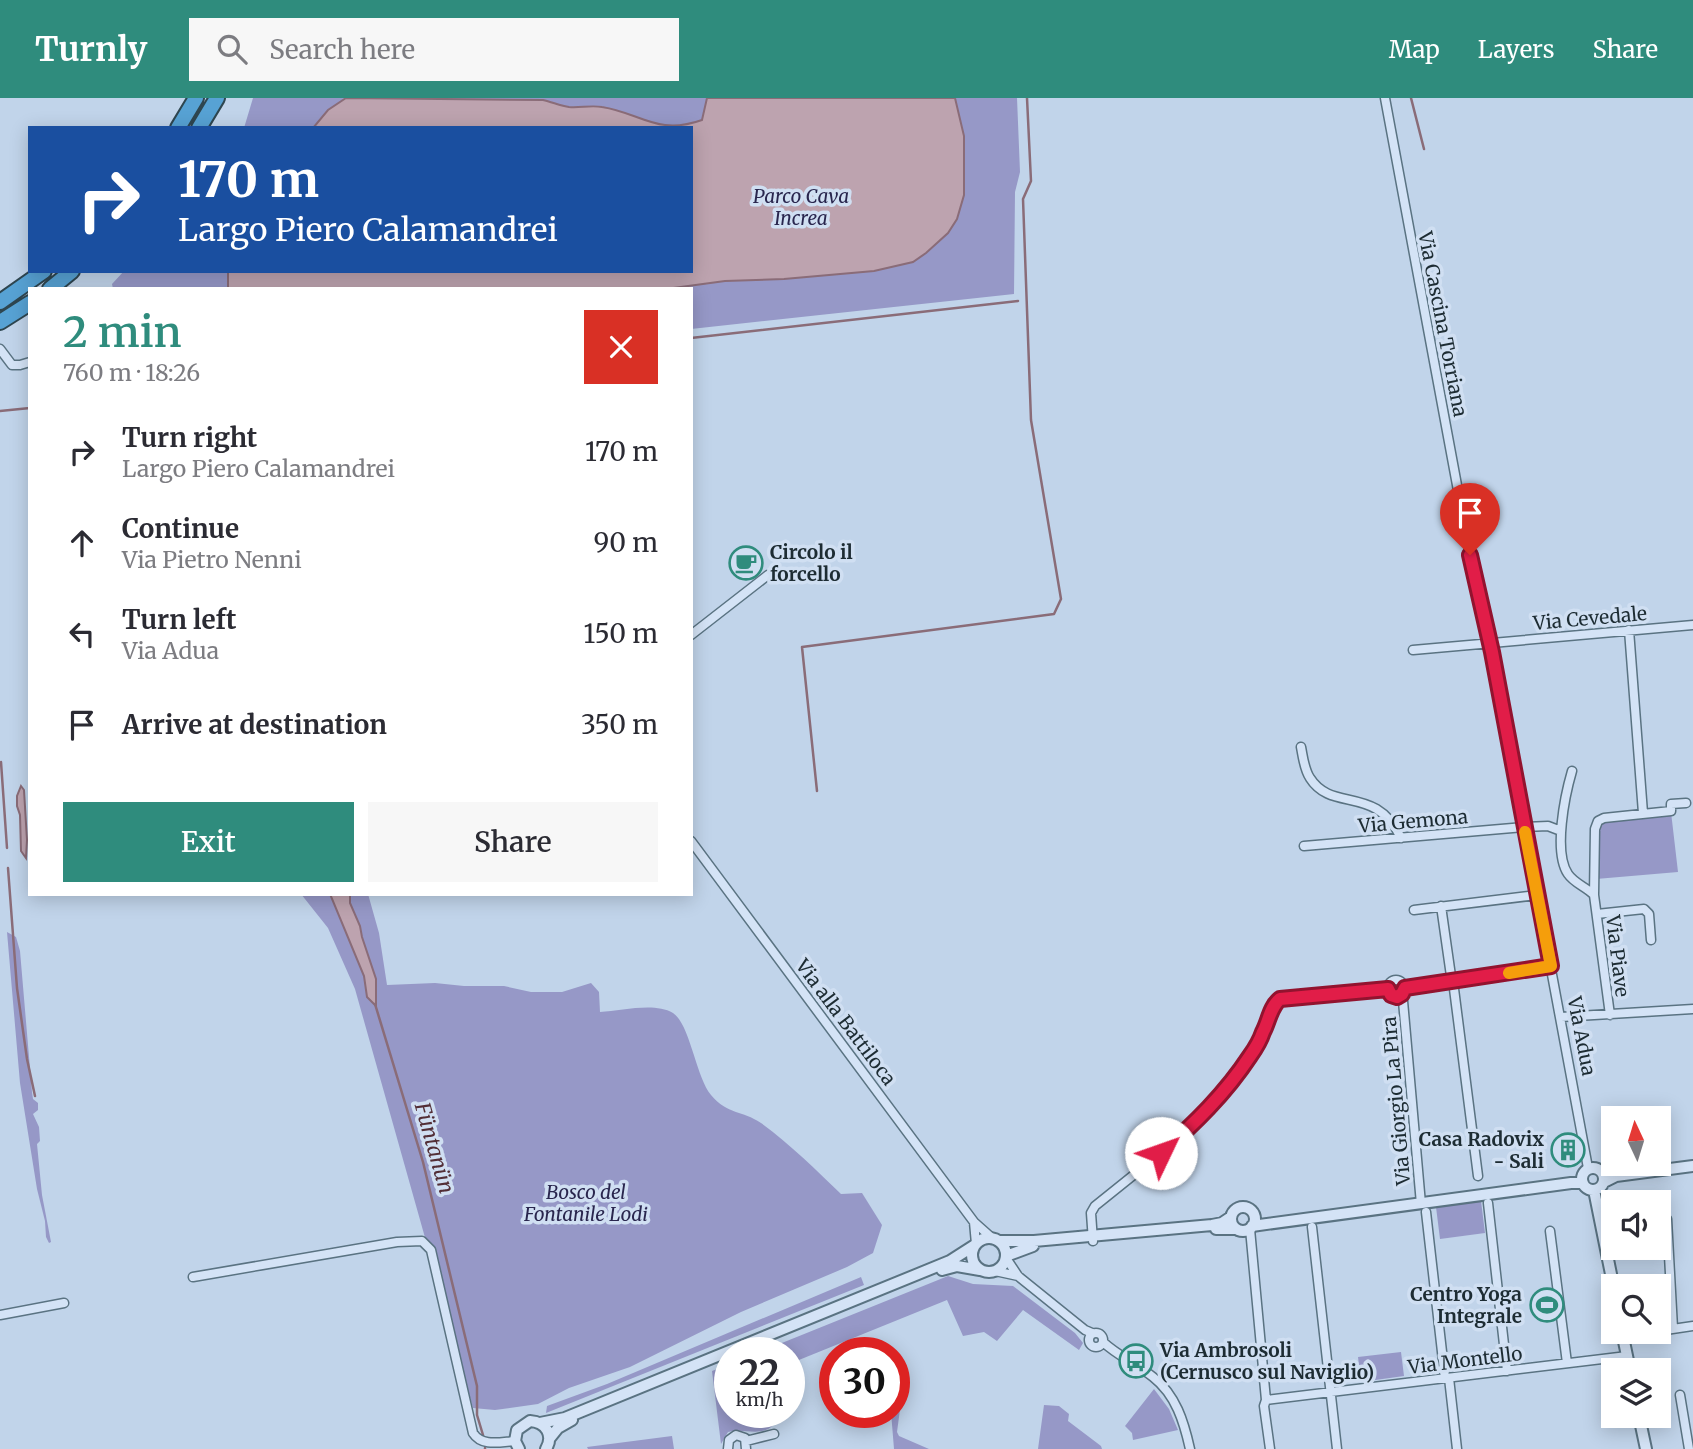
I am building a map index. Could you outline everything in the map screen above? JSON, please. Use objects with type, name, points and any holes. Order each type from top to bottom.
[{"type":"highway","points":[[179,126],[196,98]]},
{"type":"highway","points":[[200,126],[216,98]]},
{"type":"highway","points":[[0,302],[41,273]]},
{"type":"highway","points":[[52,287],[70,273]]},
{"type":"highway","points":[[0,322],[28,304]]},
{"type":"street","name":"Via Cascina Torriana","points":[[1385,98],[1470,555]]},
{"type":"street","points":[[0,349],[14,365],[28,362]]},
{"type":"street","name":"Via Adua","points":[[1470,555],[1490,644],[1592,1175]]},
{"type":"street","points":[[693,633],[768,575]]},
{"type":"street","name":"Via Cevedale","points":[[1413,650],[1693,625]]},
{"type":"street","points":[[1629,630],[1643,813]]},
{"type":"street","points":[[1301,747],[1308,774],[1318,788],[1330,795],[1363,802],[1378,809],[1391,819],[1401,838]]},
{"type":"street","name":"Via Piave","points":[[1572,771],[1564,800],[1561,831],[1563,862],[1567,871],[1594,895],[1610,1015]]},
{"type":"street","points":[[1594,895],[1592,873],[1597,822],[1604,818],[1671,811],[1671,804],[1686,803]]},
{"type":"street","points":[[1524,827],[1550,826],[1561,831]]},
{"type":"street","name":"Via Gemona","points":[[1304,846],[1524,827]]},
{"type":"street","name":"Via alla Battiloca","points":[[693,844],[974,1222],[996,1240]]},
{"type":"street","points":[[1414,910],[1537,895]]},
{"type":"street","points":[[1441,906],[1478,1176]]},
{"type":"street","points":[[1597,914],[1646,909],[1649,914],[1651,940]]},
{"type":"street","points":[[1388,989],[1394,996],[1452,979],[1551,966]]},
{"type":"street","points":[[1388,989],[1390,982],[1396,979],[1403,983],[1403,992]]},
{"type":"street","points":[[1093,1238],[1091,1213],[1095,1206],[1208,1110],[1251,1054],[1263,1034],[1274,1004],[1280,999],[1295,997],[1388,989]]},
{"type":"street","name":"Via Giorgio La Pira","points":[[1403,992],[1423,1204],[1457,1449]]},
{"type":"street","points":[[1561,1017],[1693,1009]]},
{"type":"street","points":[[194,1277],[397,1242],[424,1242],[430,1250],[473,1433],[478,1440],[485,1442],[517,1445],[517,1430],[525,1423],[565,1418],[950,1261],[982,1239],[1031,1242],[1247,1226],[1269,1219],[1423,1204],[1592,1175],[1616,1177],[1693,1164]]},
{"type":"street","points":[[1592,1175],[1588,1189],[1594,1190],[1611,1274]]},
{"type":"street","points":[[1488,1203],[1507,1371]]},
{"type":"street","points":[[995,1271],[1002,1266],[1006,1257],[1031,1246],[1218,1224],[1231,1217],[1237,1209],[1250,1210],[1247,1226],[1270,1449]]},
{"type":"street","points":[[1231,1217],[1232,1224],[1247,1226]]},
{"type":"street","points":[[974,1222],[975,1244],[972,1259],[980,1270]]},
{"type":"street","points":[[1312,1227],[1337,1449]]},
{"type":"street","points":[[1550,1231],[1567,1363]]},
{"type":"street","points":[[996,1240],[1005,1248],[1006,1257],[1018,1276],[1089,1334],[1101,1334],[1104,1345],[1152,1376],[1165,1389],[1182,1420],[1190,1449]]},
{"type":"street","points":[[1670,1260],[1674,1328]]},
{"type":"street","points":[[777,1337],[946,1268],[957,1266],[1018,1276]]},
{"type":"street","points":[[0,1315],[64,1303]]},
{"type":"street","points":[[1671,1329],[1693,1326]]},
{"type":"street","points":[[1625,1344],[1627,1356]]},
{"type":"street","name":"Via Montello","points":[[1266,1400],[1627,1356]]},
{"type":"street","points":[[548,1443],[567,1423],[714,1363]]},
{"type":"street","points":[[1680,1395],[1689,1449]]},
{"type":"street","points":[[540,1423],[547,1429],[548,1443]]},
{"type":"street","points":[[1642,1428],[1646,1449]]},
{"type":"street","points":[[728,1449],[727,1442],[733,1436],[740,1435],[746,1445],[774,1434]]},
{"type":"green space","name":"Parco Cava Increa","points":[[253,98],[1017,98],[1020,172],[1015,192],[1014,294],[693,329],[693,287],[113,287],[112,284],[122,273],[693,273],[693,126],[245,126]]},
{"type":"green space","points":[[1671,812],[1678,872],[1596,879],[1599,824]]},
{"type":"green space","name":"Bosco del Fontanile Lodi","points":[[303,896],[369,896],[379,933],[387,985],[435,983],[504,986],[531,992],[562,992],[591,983],[599,992],[600,1012],[657,1008],[673,1013],[689,1039],[706,1087],[717,1101],[761,1123],[841,1194],[862,1193],[882,1225],[873,1253],[847,1267],[741,1312],[630,1367],[569,1388],[538,1404],[495,1410],[473,1408],[355,989],[328,928]]},
{"type":"green space","points":[[7,932],[16,937],[20,951],[32,1092],[33,1099],[38,1103],[38,1110],[33,1114],[39,1127],[40,1141],[37,1144],[42,1195],[51,1242],[49,1243],[37,1189],[20,1083]]},
{"type":"green space","points":[[1481,1201],[1485,1233],[1440,1239],[1436,1207]]},
{"type":"green space","points":[[948,1276],[973,1284],[1013,1286],[1075,1333],[1083,1343],[1079,1350],[1023,1310],[997,1341],[984,1332],[963,1336],[947,1300],[856,1337],[819,1337],[819,1352],[805,1358],[805,1337],[797,1337]]},
{"type":"green space","points":[[861,1277],[864,1285],[735,1337],[719,1337]]},
{"type":"green space","points":[[714,1339],[714,1345],[546,1413],[547,1406]]},
{"type":"green space","points":[[1401,1352],[1404,1376],[1361,1382],[1358,1357]]},
{"type":"green space","points":[[1154,1389],[1169,1409],[1178,1430],[1133,1440],[1132,1433],[1125,1426]]},
{"type":"green space","points":[[1044,1405],[1059,1406],[1069,1414],[1068,1421],[1102,1449],[1038,1449]]},
{"type":"green space","points":[[719,1428],[770,1428],[761,1431],[728,1432],[721,1444]]},
{"type":"green space","points":[[892,1428],[898,1428],[899,1436],[929,1449],[894,1449]]},
{"type":"green space","points":[[672,1436],[674,1449],[587,1447]]},
{"type":"shaded area","name":"Parco Cava Increa","points":[[346,98],[543,100],[569,107],[602,107],[661,125],[673,126],[315,126],[328,110]]},
{"type":"shaded area","name":"Parco Cava Increa","points":[[707,98],[955,98],[964,136],[964,195],[957,219],[948,233],[913,262],[874,271],[725,281],[681,287],[228,287],[228,273],[693,273],[693,126],[673,126],[702,120]]},
{"type":"shaded area","points":[[21,786],[24,790],[26,858],[21,851],[20,815],[17,806]]},
{"type":"shaded area","points":[[331,896],[350,896],[376,979],[376,1006],[367,997],[364,976]]},
{"type":"waterway","points":[[817,791],[802,647],[1054,614],[1061,599],[1031,420],[1023,199],[1031,181],[1027,98]]},
{"type":"waterway","points":[[1411,98],[1424,149]]},
{"type":"waterway","points":[[693,338],[1018,301]]},
{"type":"waterway","points":[[0,411],[28,408]]},
{"type":"waterway","points":[[1,762],[7,848]]},
{"type":"waterway","points":[[8,868],[17,988],[35,1096]]},
{"type":"waterway","name":"Füntanün","points":[[375,1004],[423,1162],[477,1386],[477,1415],[483,1435]]},
{"type":"slow traffic","points":[[1509,973],[1551,966],[1525,832]]},
{"type":"place","name":"Circolo il forcello","points":[[746,563]]},
{"type":"place","name":"Casa Radovix - Sali","points":[[1568,1150]]},
{"type":"place","name":"Centro Yoga Integrale","points":[[1547,1305]]},
{"type":"place","name":"Via Ambrosoli (Cernusco sul Naviglio)","points":[[1136,1361]]},
{"type":"route","points":[[1161,1153],[1201,1117],[1227,1087],[1255,1048],[1274,1004],[1280,999],[1388,989],[1391,995],[1397,997],[1405,988],[1551,966],[1492,652],[1470,555]]}]
